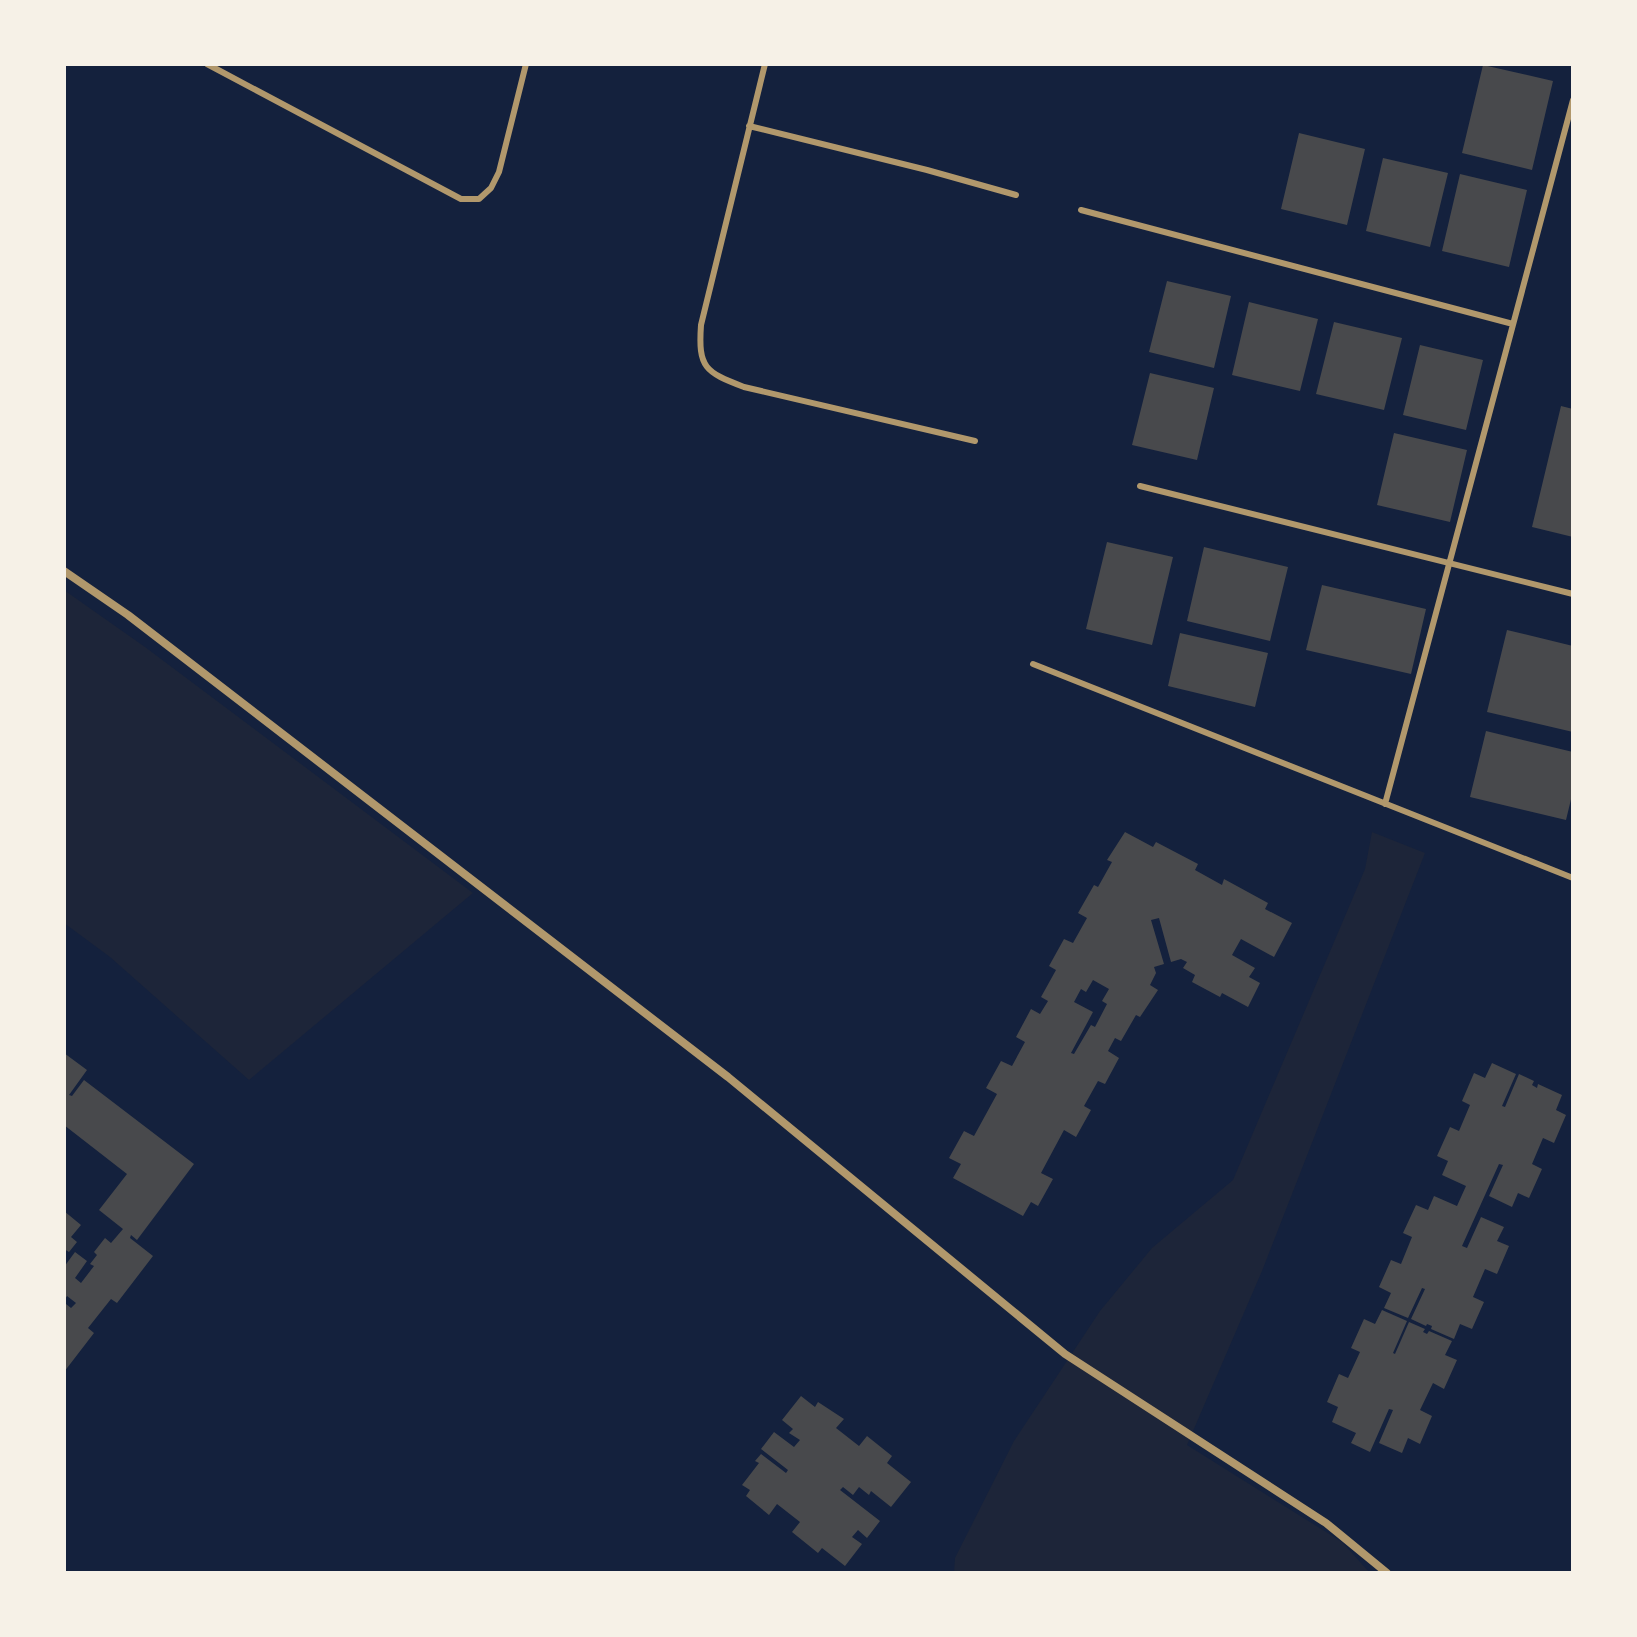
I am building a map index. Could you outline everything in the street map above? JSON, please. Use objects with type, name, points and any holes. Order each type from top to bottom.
[{"type":"street","points":[[64,571],[128,615],[728,1077],[1065,1354],[1326,1523],[1387,1573]]},
{"type":"lane","points":[[207,64],[461,199],[479,199],[491,188],[499,172],[526,64]]},
{"type":"lane","points":[[765,64],[701,325],[699,353],[714,376],[744,387],[975,441]]},
{"type":"lane","points":[[1385,804],[1573,100]]},
{"type":"lane","points":[[749,126],[1016,195]]},
{"type":"lane","points":[[1081,210],[1513,324]]},
{"type":"lane","points":[[1140,486],[1573,594]]},
{"type":"lane","points":[[1033,664],[1573,878]]},
{"type":"shaded area","points":[[64,590],[145,647],[473,893],[249,1080],[110,957],[64,923]]},
{"type":"shaded area","points":[[1372,832],[1425,853],[1262,1271],[1187,1445],[1342,1542],[1370,1573],[954,1573],[955,1558],[1014,1441],[1100,1311],[1152,1248],[1233,1180],[1365,869]]},
{"type":"building","points":[[1483,65],[1553,81],[1532,170],[1462,153]]},
{"type":"building","points":[[1299,133],[1365,149],[1347,225],[1281,209]]},
{"type":"building","points":[[1383,158],[1448,173],[1430,247],[1366,231]]},
{"type":"building","points":[[1460,174],[1527,190],[1509,267],[1442,251]]},
{"type":"building","points":[[1167,281],[1231,296],[1214,368],[1149,352]]},
{"type":"building","points":[[1249,302],[1318,319],[1300,391],[1232,375]]},
{"type":"building","points":[[1334,322],[1402,338],[1384,410],[1316,394]]},
{"type":"building","points":[[1420,345],[1483,360],[1466,430],[1403,415]]},
{"type":"building","points":[[1150,373],[1214,388],[1197,460],[1132,445]]},
{"type":"building","points":[[1561,406],[1573,409],[1573,537],[1532,527]]},
{"type":"building","points":[[1394,433],[1467,450],[1450,522],[1377,505]]},
{"type":"building","points":[[1107,542],[1173,557],[1152,645],[1086,629]]},
{"type":"building","points":[[1204,547],[1288,567],[1270,641],[1187,621]]},
{"type":"building","points":[[1322,585],[1426,609],[1411,674],[1306,650]]},
{"type":"building","points":[[1507,630],[1573,646],[1573,732],[1487,712]]},
{"type":"building","points":[[1180,633],[1268,653],[1255,707],[1168,686]]},
{"type":"building","points":[[1486,731],[1573,752],[1573,791],[1566,820],[1470,797]]},
{"type":"building","points":[[1125,832],[1153,847],[1156,842],[1198,864],[1195,870],[1222,885],[1224,879],[1268,903],[1265,909],[1292,923],[1274,957],[1241,939],[1232,955],[1255,968],[1249,977],[1260,983],[1248,1007],[1192,982],[1195,975],[1183,968],[1187,962],[1181,959],[1171,962],[1159,918],[1151,920],[1164,964],[1154,967],[1156,973],[1150,985],[1158,990],[1140,1017],[1136,1015],[1121,1041],[1115,1038],[1108,1051],[1119,1058],[1105,1084],[1098,1081],[1084,1106],[1091,1110],[1076,1137],[1064,1130],[1041,1173],[1053,1179],[1038,1206],[1031,1202],[1023,1216],[953,1178],[961,1164],[949,1158],[964,1131],[974,1136],[997,1094],[986,1088],[1001,1061],[1012,1066],[1025,1042],[1016,1037],[1031,1009],[1040,1014],[1048,1001],[1041,997],[1056,970],[1049,966],[1064,939],[1073,943],[1087,918],[1078,913],[1112,862],[1107,860]],"holes":[[[1093,980],[1109,989],[1102,1001],[1107,1004],[1095,1027],[1091,1025],[1074,1054],[1071,1053],[1093,1012],[1074,1002],[1081,989],[1086,992]]]},
{"type":"building","points":[[64,1053],[87,1070],[69,1095],[72,1096],[84,1080],[194,1164],[137,1240],[131,1235],[130,1238],[153,1256],[117,1303],[111,1299],[88,1328],[94,1333],[64,1372],[64,1306],[66,1304],[71,1308],[76,1303],[67,1296],[64,1301],[64,1267],[75,1252],[87,1261],[75,1278],[81,1283],[94,1266],[90,1264],[97,1255],[94,1252],[105,1238],[111,1243],[123,1229],[99,1210],[127,1174],[64,1125]]},
{"type":"building","points":[[1492,1063],[1516,1074],[1502,1106],[1505,1107],[1519,1074],[1534,1081],[1532,1085],[1537,1088],[1538,1084],[1562,1095],[1556,1110],[1566,1115],[1554,1143],[1543,1138],[1532,1164],[1542,1169],[1529,1198],[1518,1193],[1512,1207],[1489,1196],[1503,1165],[1499,1164],[1462,1246],[1467,1248],[1481,1217],[1504,1227],[1497,1241],[1509,1246],[1497,1274],[1485,1269],[1473,1297],[1484,1302],[1472,1329],[1460,1324],[1454,1339],[1431,1329],[1432,1326],[1411,1319],[1425,1289],[1422,1288],[1408,1318],[1384,1308],[1391,1293],[1379,1287],[1391,1260],[1401,1264],[1412,1237],[1403,1233],[1416,1205],[1428,1210],[1434,1196],[1457,1206],[1466,1186],[1442,1175],[1448,1161],[1437,1156],[1450,1127],[1459,1131],[1470,1105],[1462,1101],[1474,1073],[1485,1078]]},
{"type":"building","points":[[64,1211],[81,1225],[71,1237],[77,1242],[69,1252],[64,1249]]},
{"type":"building","points":[[1382,1310],[1407,1321],[1393,1353],[1409,1322],[1425,1329],[1423,1332],[1427,1334],[1429,1331],[1452,1341],[1445,1355],[1457,1360],[1444,1389],[1433,1383],[1420,1410],[1432,1416],[1420,1444],[1408,1438],[1402,1453],[1379,1443],[1393,1410],[1389,1409],[1370,1452],[1351,1443],[1356,1433],[1332,1422],[1338,1407],[1327,1402],[1339,1374],[1348,1378],[1360,1352],[1351,1348],[1364,1319],[1375,1324]]},
{"type":"building","points":[[801,1396],[815,1407],[818,1402],[844,1419],[836,1428],[859,1446],[867,1436],[892,1456],[887,1463],[911,1482],[891,1507],[871,1491],[869,1495],[859,1487],[853,1495],[843,1487],[840,1490],[880,1521],[867,1538],[858,1530],[852,1537],[862,1544],[845,1566],[822,1548],[818,1553],[792,1532],[800,1522],[777,1504],[769,1515],[746,1496],[750,1490],[742,1485],[759,1463],[755,1461],[761,1454],[786,1473],[788,1470],[761,1449],[774,1432],[794,1447],[800,1440],[789,1433],[793,1429],[782,1420]]}]
